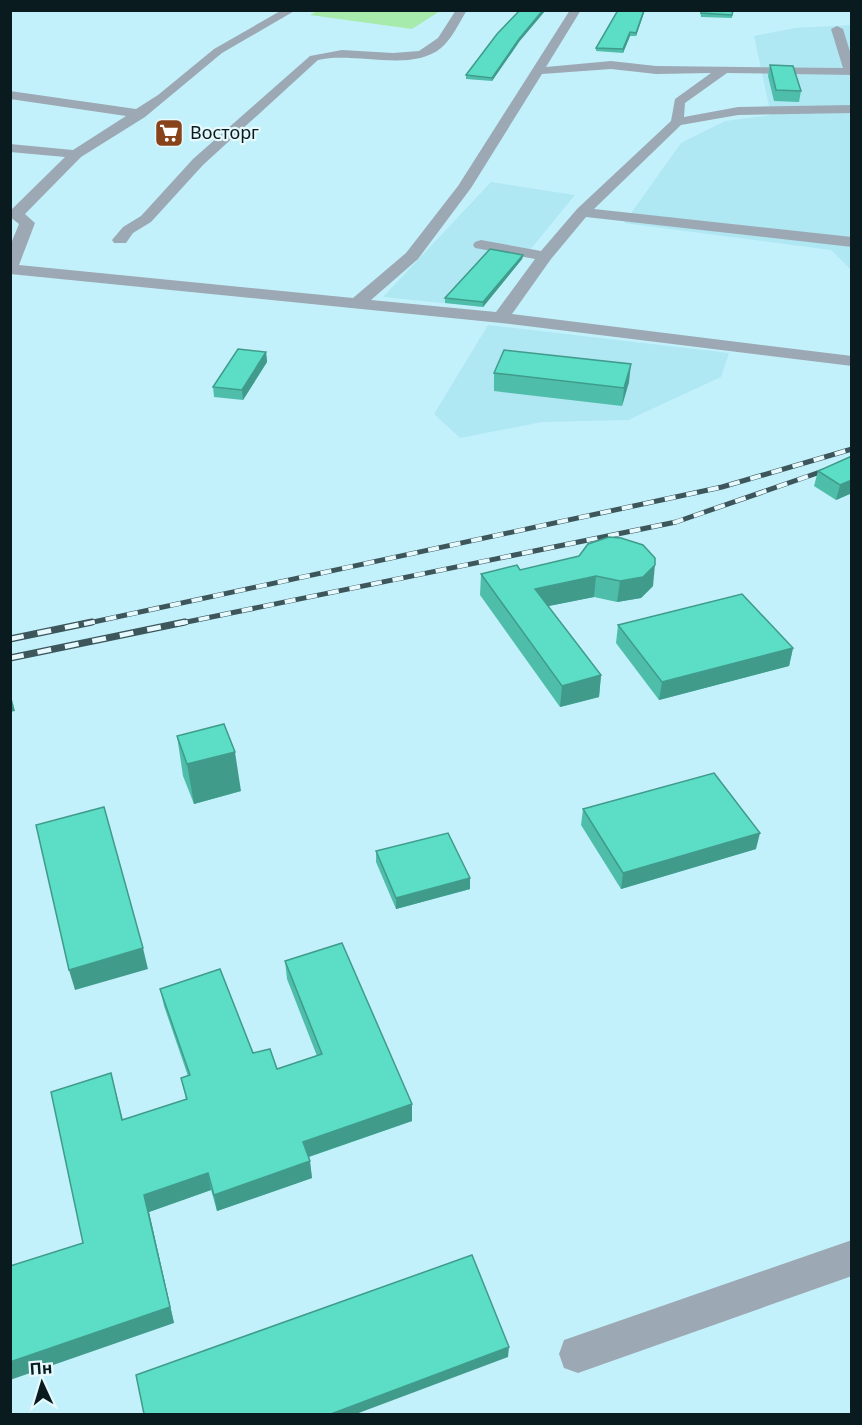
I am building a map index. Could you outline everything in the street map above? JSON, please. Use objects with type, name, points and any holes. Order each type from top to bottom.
[{"type":"street","points":[[291,10],[218,51],[140,114],[76,154],[13,214],[27,223],[10,268],[501,318],[852,361]]},
{"type":"street","points":[[120,240],[128,230],[146,219],[198,162],[314,58],[328,52],[381,56],[419,54],[434,48],[462,10]]},
{"type":"street","points":[[357,303],[412,256],[464,188],[576,10]]},
{"type":"street","points":[[538,71],[611,65],[656,70],[850,72],[837,29]]},
{"type":"street","points":[[677,122],[680,102],[725,69]]},
{"type":"street","points":[[10,95],[140,114]]},
{"type":"street","points":[[501,318],[545,256],[582,212],[677,122],[738,111],[852,109]]},
{"type":"street","points":[[10,148],[76,154]]},
{"type":"street","points":[[582,212],[852,242]]},
{"type":"street","points":[[481,245],[545,256]]},
{"type":"street","points":[[578,1354],[852,1258]]},
{"type":"shaded area","points":[[851,25],[851,270],[831,250],[624,223],[681,143],[725,121],[771,115],[754,36],[795,28]]},
{"type":"shaded area","points":[[491,182],[575,195],[483,307],[383,297]]},
{"type":"shaded area","points":[[488,325],[729,353],[721,377],[628,420],[542,422],[460,438],[434,414]]},
{"type":"green space","points":[[317,11],[440,11],[412,29],[310,15]]},
{"type":"building","points":[[520,10],[543,10],[492,78],[466,75],[497,34]]},
{"type":"building","points":[[618,10],[644,10],[636,33],[630,32],[623,49],[596,48]]},
{"type":"building","points":[[701,10],[733,10],[732,15],[701,13]]},
{"type":"building","points":[[770,65],[793,66],[801,91],[776,90]]},
{"type":"building","points":[[490,249],[523,255],[483,302],[445,298]]},
{"type":"building","points":[[238,349],[266,352],[242,390],[213,387]]},
{"type":"building","points":[[504,350],[631,364],[624,388],[494,373]]},
{"type":"building","points":[[852,456],[852,480],[840,485],[818,471]]},
{"type":"building","points":[[609,537],[643,545],[655,558],[655,565],[643,577],[620,581],[596,576],[535,589],[601,675],[562,686],[481,574],[517,565],[520,570],[579,556],[588,544]]},
{"type":"building","points":[[742,594],[793,648],[662,682],[618,625]]},
{"type":"building","points":[[224,724],[235,752],[187,764],[177,736]]},
{"type":"building","points":[[714,773],[760,833],[623,873],[583,809]]},
{"type":"building","points":[[104,807],[143,948],[69,970],[36,825]]},
{"type":"building","points":[[448,833],[470,878],[396,898],[376,851]]},
{"type":"building","points":[[342,943],[412,1104],[303,1142],[310,1161],[214,1195],[208,1173],[144,1195],[170,1307],[10,1362],[10,1266],[83,1243],[51,1092],[111,1073],[122,1120],[187,1099],[181,1078],[190,1075],[160,989],[220,969],[253,1053],[270,1049],[277,1069],[322,1054],[285,961]]},
{"type":"building","points":[[472,1255],[509,1347],[331,1414],[144,1414],[136,1375]]},
{"type":"railway","points":[[84,624],[722,487],[852,449]]},
{"type":"railway","points":[[177,624],[676,522],[852,461]]},
{"type":"railway","points":[[10,639],[92,622]]},
{"type":"railway","points":[[10,658],[185,622]]},
{"type":"place","name":"Восторг","points":[[169,133]]}]
